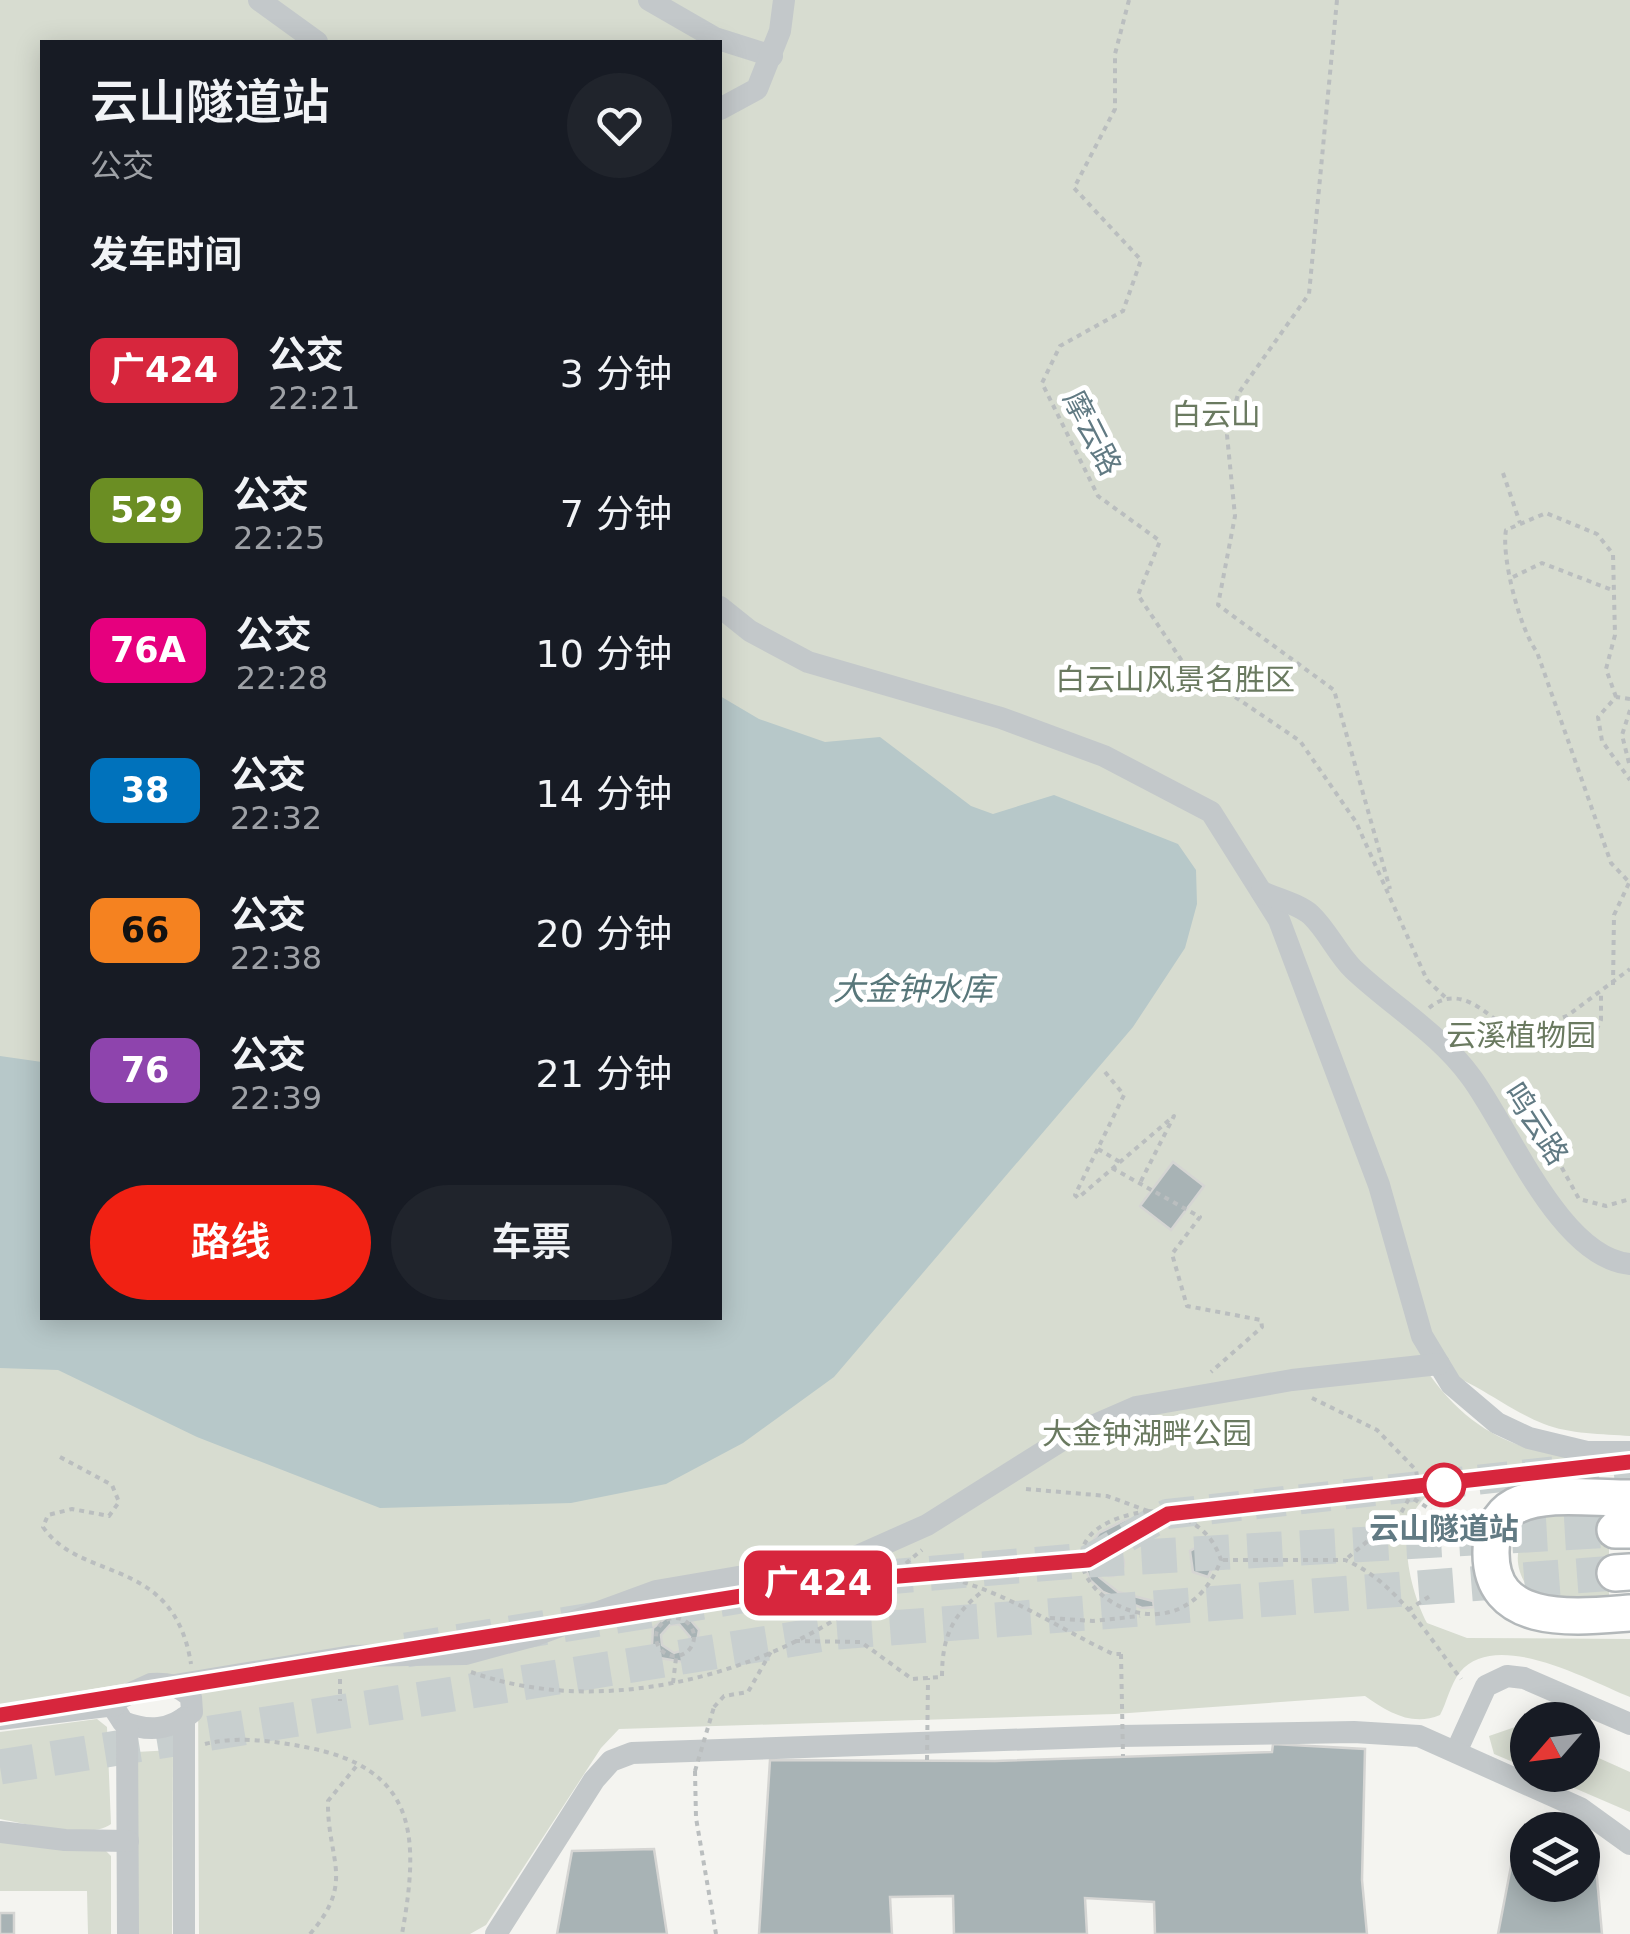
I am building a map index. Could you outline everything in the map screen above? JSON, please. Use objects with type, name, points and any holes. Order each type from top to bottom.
[{"type":"highway","points":[[1630,1498],[1533,1500],[1516,1506],[1494,1528],[1491,1546],[1494,1577],[1505,1597],[1518,1607],[1540,1614],[1630,1613]]},
{"type":"street","points":[[258,0],[314,40]]},
{"type":"street","points":[[648,0],[721,40]]},
{"type":"street","points":[[722,108],[757,89],[772,56],[784,0]]},
{"type":"street","points":[[722,40],[772,56]]},
{"type":"street","points":[[722,609],[750,631],[808,662],[1001,718],[1104,756],[1179,791],[1212,812],[1262,892],[1314,1009],[1379,1185],[1422,1336],[1438,1364],[1466,1399],[1497,1423],[1529,1438],[1588,1452],[1630,1452]]},
{"type":"street","name":"鸣云路","points":[[1262,892],[1309,913],[1352,968],[1436,1038],[1472,1078],[1493,1117],[1572,1232],[1615,1262],[1630,1264]]},
{"type":"street","points":[[128,1934],[121,1714],[136,1687],[352,1656],[464,1654],[536,1635],[656,1591],[854,1557],[927,1525],[1067,1437],[1136,1408],[1213,1392],[1438,1364]]},
{"type":"street","points":[[1456,1752],[1486,1686],[1507,1676],[1542,1684],[1630,1724]]},
{"type":"street","points":[[0,1719],[121,1714],[154,1730],[184,1718],[194,1704],[184,1683]]},
{"type":"street","points":[[184,1718],[184,1934]]},
{"type":"street","points":[[496,1934],[594,1780],[611,1761],[632,1753],[1354,1732],[1420,1736],[1580,1808],[1630,1844]]},
{"type":"street","points":[[0,1832],[65,1840],[128,1841]]},
{"type":"path","name":"摩云路","points":[[1128,0],[1115,54],[1115,109],[1074,188],[1141,260],[1123,312],[1060,346],[1042,383],[1098,496],[1160,541],[1138,595],[1155,625],[1182,661],[1300,741],[1356,822],[1427,980],[1445,998],[1465,997],[1513,1034],[1538,1026]]},
{"type":"path","points":[[1338,0],[1310,294],[1238,394],[1228,435],[1235,516],[1218,605],[1334,690],[1394,903]]},
{"type":"path","points":[[1504,474],[1520,522]]},
{"type":"path","points":[[1613,984],[1614,915],[1630,883],[1611,863],[1537,652],[1524,635],[1513,577],[1502,552],[1506,530],[1546,513],[1597,534],[1613,554],[1615,635],[1606,669],[1616,696]]},
{"type":"path","points":[[1513,577],[1542,563],[1612,590]]},
{"type":"path","points":[[1616,696],[1630,700]]},
{"type":"path","points":[[1616,696],[1598,717],[1599,729],[1630,780]]},
{"type":"path","points":[[1630,710],[1622,735],[1630,766]]},
{"type":"path","points":[[1601,992],[1601,1020],[1592,1039],[1570,1048],[1548,1038],[1538,1026],[1567,1016],[1630,969]]},
{"type":"path","points":[[1105,1072],[1124,1095],[1074,1194],[1078,1198],[1174,1116],[1139,1185]]},
{"type":"path","points":[[1507,1098],[1545,1137],[1579,1199],[1606,1206],[1630,1198]]},
{"type":"path","points":[[1098,1148],[1120,1162]]},
{"type":"path","points":[[1112,1168],[1200,1217],[1172,1254],[1187,1306],[1261,1320],[1262,1327],[1211,1369],[1213,1392]]},
{"type":"path","points":[[1300,1393],[1362,1420],[1395,1443],[1416,1470],[1412,1498],[1362,1549],[1344,1560]]},
{"type":"path","points":[[60,1456],[112,1485],[119,1502],[109,1516],[64,1510],[48,1515],[43,1526],[66,1549],[124,1572],[150,1590],[187,1645],[184,1683]]},
{"type":"path","points":[[1022,1489],[1108,1496],[1148,1511],[1179,1516],[1201,1528],[1221,1560]]},
{"type":"path","points":[[1412,1498],[1430,1510]]},
{"type":"path","points":[[1145,1615],[1114,1604],[1093,1589],[1080,1566],[1080,1556],[1100,1527],[1148,1511]]},
{"type":"path","points":[[462,1669],[524,1687],[567,1691],[603,1693],[673,1683],[790,1641],[853,1608],[930,1543]]},
{"type":"path","points":[[1221,1560],[1344,1560],[1377,1578],[1408,1610],[1461,1679]]},
{"type":"path","points":[[1045,1617],[1093,1621],[1145,1615],[1194,1599],[1205,1589],[1221,1560]]},
{"type":"path","points":[[894,1574],[925,1572],[983,1591],[1045,1617],[1102,1649],[1121,1654],[1124,1756]]},
{"type":"path","points":[[790,1641],[862,1642],[912,1679],[942,1677],[948,1631],[955,1616],[983,1591]]},
{"type":"path","points":[[1408,1610],[1430,1596]]},
{"type":"path","points":[[674,1618],[685,1620],[695,1636],[692,1649],[676,1657],[662,1652],[656,1640],[658,1628],[674,1618]]},
{"type":"path","points":[[716,1934],[696,1818],[695,1770],[714,1707],[724,1696],[748,1692],[772,1648]]},
{"type":"path","points":[[673,1683],[676,1657]]},
{"type":"path","points":[[340,1701],[339,1680],[344,1671]]},
{"type":"path","points":[[926,1760],[928,1678]]},
{"type":"path","points":[[196,1748],[225,1740],[284,1742],[358,1763],[388,1782],[404,1816],[408,1884],[402,1934]]},
{"type":"path","points":[[310,1934],[332,1906],[338,1886],[328,1801],[358,1763]]},
{"type":"green space","name":"白云山","points":[[0,0],[1630,0],[1630,1436],[1554,1427],[1456,1377],[1425,1368],[1445,1394],[1490,1431],[1514,1443],[1568,1457],[1630,1460],[1630,1475],[1444,1477],[1411,1519],[1407,1549],[1416,1597],[1427,1623],[1467,1638],[1630,1639],[1630,1697],[1544,1662],[1496,1655],[1476,1660],[1460,1672],[1440,1715],[1420,1719],[1391,1712],[1365,1696],[1115,1714],[619,1729],[601,1748],[486,1925],[470,1934],[199,1934],[198,1671],[0,1705]]},
{"type":"green space","points":[[1553,1510],[1609,1510],[1609,1604],[1534,1595],[1525,1583],[1519,1548],[1531,1527]]},
{"type":"green space","points":[[97,1719],[107,1727],[111,1824],[101,1829],[74,1831],[0,1819],[0,1732]]},
{"type":"green space","points":[[1510,1729],[1510,1761],[1494,1754],[1489,1736]]},
{"type":"green space","points":[[173,1750],[172,1934],[138,1934],[136,1752]]},
{"type":"green space","points":[[1600,1759],[1630,1772],[1630,1812],[1584,1792],[1600,1792]]},
{"type":"green space","points":[[0,1839],[104,1849],[111,1856],[111,1934],[88,1934],[87,1891],[0,1891]]},
{"type":"water","name":"大金钟水库","points":[[722,697],[759,719],[825,742],[880,737],[971,806],[993,814],[1054,795],[1178,844],[1196,870],[1197,904],[1185,948],[1133,1027],[834,1377],[743,1443],[666,1484],[571,1503],[380,1508],[197,1437],[58,1370],[0,1368],[0,1056],[40,1062],[40,1320],[722,1320]]},
{"type":"building","points":[[1173,1162],[1204,1186],[1171,1230],[1140,1206]]},
{"type":"building","points":[[1149,1518],[1149,1526],[1128,1528],[1109,1540],[1094,1565],[1099,1577],[1118,1592],[1153,1601],[1154,1607],[1142,1608],[1103,1592],[1090,1580],[1084,1564],[1099,1533],[1125,1520]]},
{"type":"building","points":[[1207,1541],[1215,1561],[1208,1577],[1193,1572],[1190,1551]]},
{"type":"building","points":[[1111,1550],[1121,1553],[1121,1573],[1111,1576],[1101,1573],[1098,1563],[1101,1553]]},
{"type":"building","points":[[672,1613],[688,1617],[699,1630],[695,1653],[683,1662],[660,1658],[652,1645],[653,1628]],"holes":[[[679,1624],[690,1637],[684,1650],[674,1653],[662,1645],[661,1635],[670,1625]]]},
{"type":"building","points":[[1273,1744],[1365,1749],[1362,1880],[1367,1934],[1155,1934],[1154,1902],[1085,1898],[1087,1934],[954,1934],[953,1896],[890,1897],[892,1934],[759,1934],[770,1760],[995,1761],[1272,1752]]},
{"type":"building","points":[[654,1849],[667,1934],[557,1934],[572,1851]]},
{"type":"building","points":[[1510,1871],[1510,1902],[1599,1902],[1602,1934],[1498,1934]]},
{"type":"building","points":[[0,1913],[14,1913],[14,1934],[0,1934]]},
{"type":"tunnel","points":[[1088,1560],[1167,1514],[1630,1463]]},
{"type":"tunnel","points":[[406,1650],[828,1582],[1088,1560],[1615,1530]]},
{"type":"tunnel","points":[[0,1767],[837,1632],[1615,1573]]},
{"type":"bus line","name":"广424","points":[[0,1715],[828,1582],[1088,1560],[1168,1514],[1630,1462]]},
{"type":"place","name":"云山隧道站","points":[[1444,1485]]},
{"type":"park label","name":"白云山风景名胜区","points":[[1175,680]]},
{"type":"park label","name":"云溪植物园","points":[[1521,1036]]},
{"type":"park label","name":"大金钟湖畔公园","points":[[1147,1434]]}]
